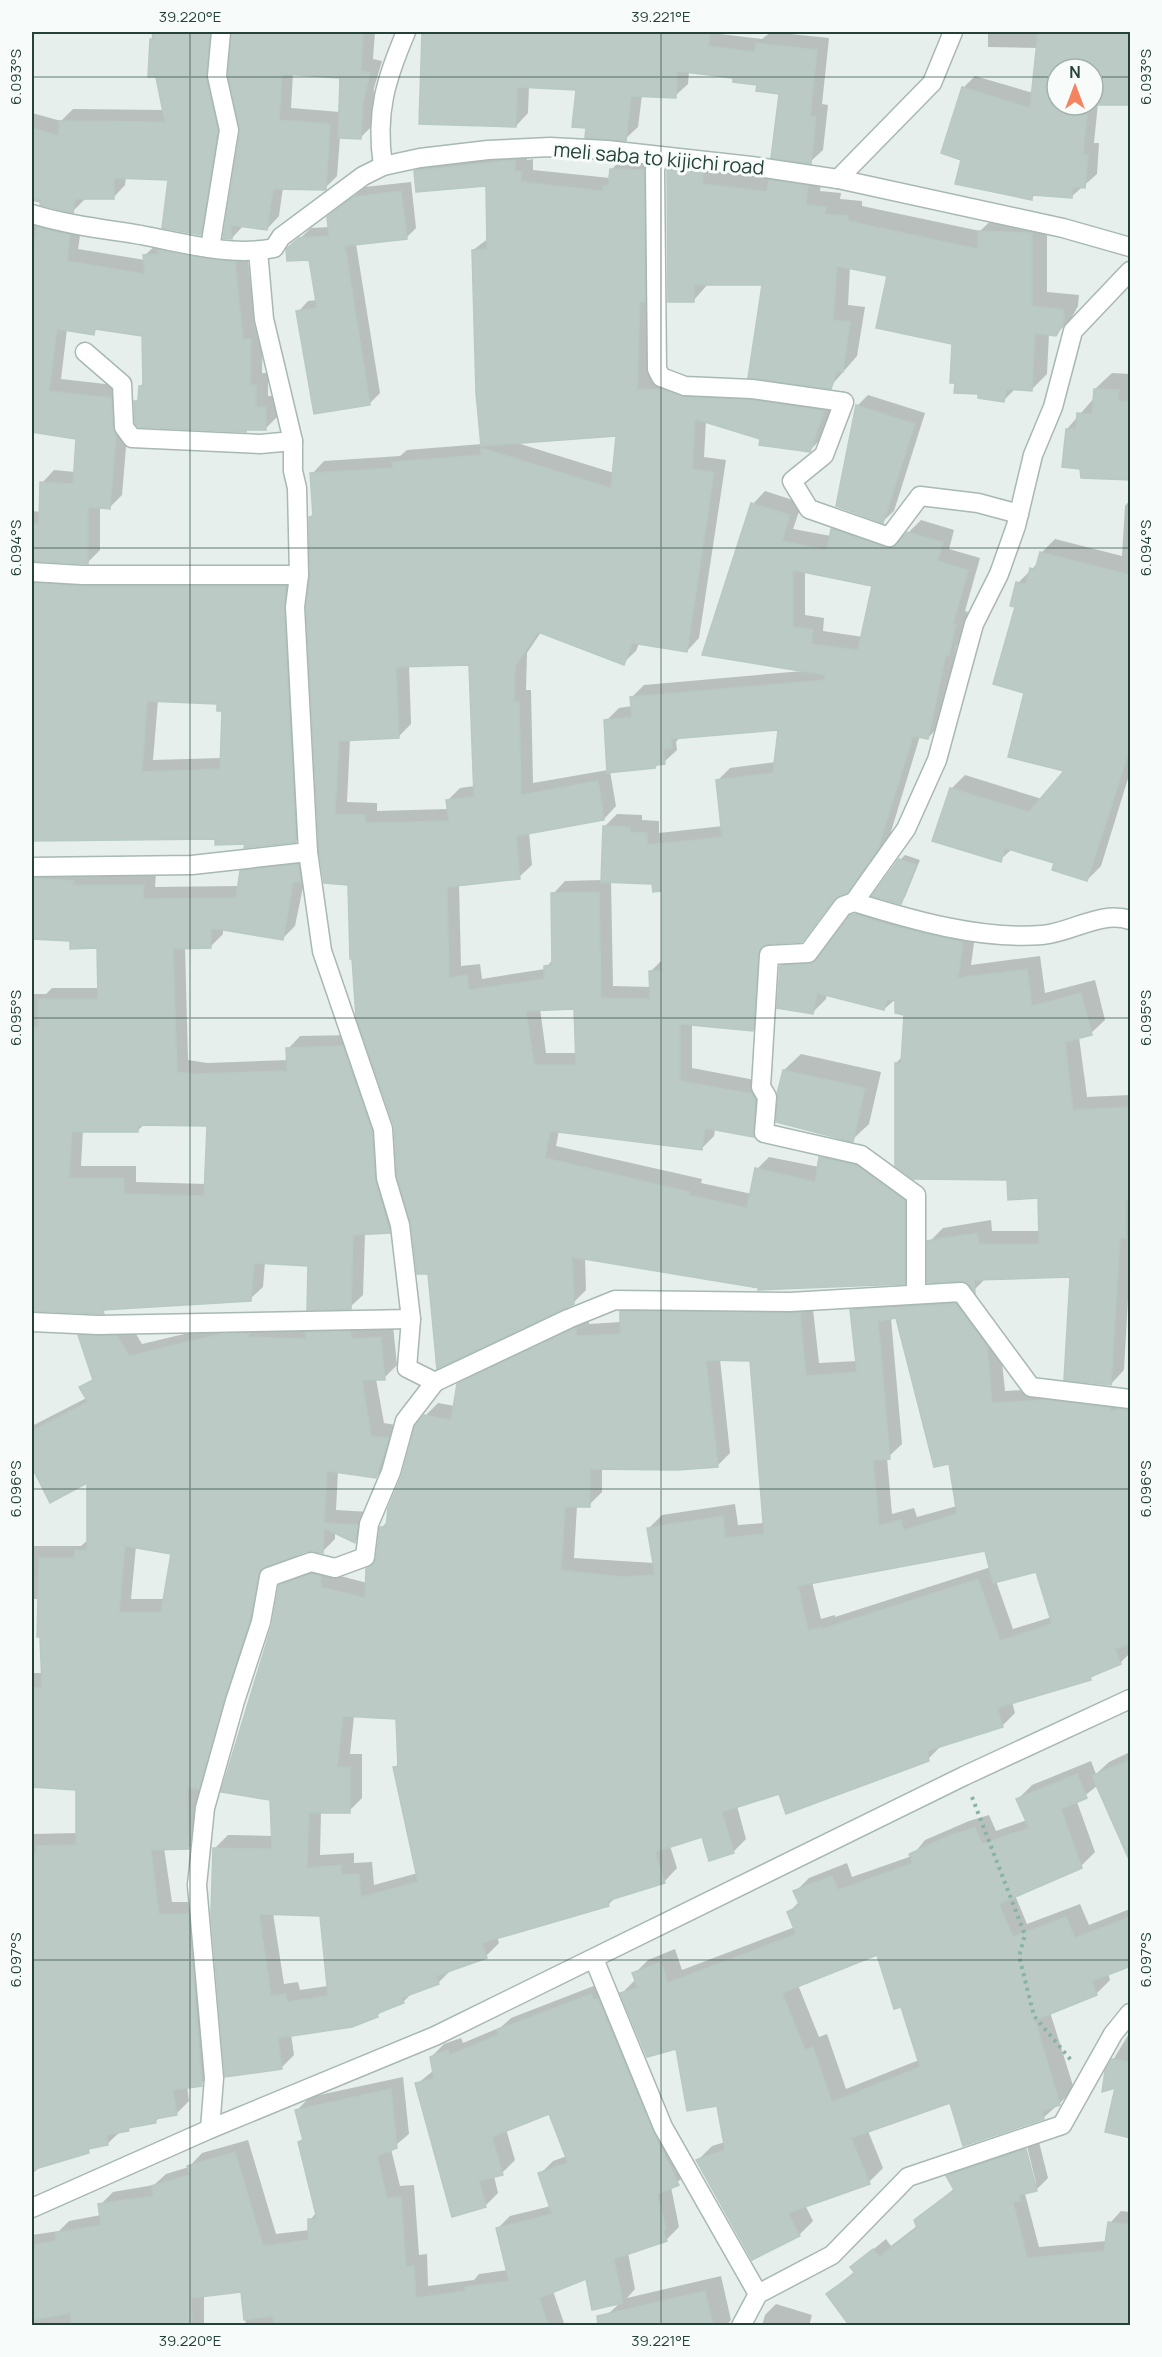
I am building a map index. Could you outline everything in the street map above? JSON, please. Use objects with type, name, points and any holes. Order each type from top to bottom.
[{"type":"street","points":[[210,248],[229,130],[217,76],[221,32]]},
{"type":"street","points":[[383,166],[381,139],[384,87],[406,32]]},
{"type":"street","points":[[838,179],[932,83],[952,32]]},
{"type":"street","name":"meli saba to kijichi road","points":[[258,251],[274,248],[281,237],[363,176],[383,166],[488,150],[550,147],[751,166],[838,179],[1063,228],[1131,247]]},
{"type":"street","points":[[658,157],[655,170],[654,273],[657,369],[661,377],[675,384],[752,389],[844,402],[825,454],[792,481],[809,509],[890,537],[920,496],[978,503],[1018,514]]},
{"type":"street","points":[[32,214],[76,226],[210,248],[258,251],[264,319],[293,441],[293,471],[297,488],[299,575],[295,607],[308,852],[322,951],[383,1129],[386,1178],[400,1225],[411,1319],[407,1368],[435,1382]]},
{"type":"street","points":[[916,1294],[916,1195],[861,1155],[764,1133],[766,1097],[761,1087],[769,955],[807,953],[843,906],[854,902],[906,829],[937,760],[974,624],[999,574],[1018,514],[1033,454],[1053,407],[1073,331],[1131,271]]},
{"type":"street","points":[[85,352],[122,384],[123,427],[132,438],[260,444],[293,441]]},
{"type":"street","points":[[32,572],[82,575],[299,575]]},
{"type":"street","points":[[32,867],[192,865],[308,852]]},
{"type":"street","points":[[854,902],[924,923],[987,933],[1043,936],[1100,920],[1122,917],[1131,920]]},
{"type":"street","points":[[210,2129],[214,2078],[196,1885],[205,1808],[232,1709],[261,1622],[269,1577],[311,1562],[336,1568],[365,1557],[369,1524],[391,1472],[405,1421],[435,1382],[568,1319],[615,1300],[790,1302],[961,1292],[1031,1387],[1131,1399]]},
{"type":"street","points":[[32,1322],[98,1325],[411,1319]]},
{"type":"street","points":[[32,2208],[210,2129],[435,2036],[964,1776],[1131,1699]]},
{"type":"street","points":[[594,1959],[663,2127],[758,2294]]},
{"type":"street","points":[[741,2325],[758,2294],[832,2255],[908,2177],[1062,2125],[1113,2034],[1131,2013]]},
{"type":"path","points":[[964,1776],[1025,1935],[1019,1956],[1034,2016],[1088,2080]]},
{"type":"building","points":[[154,32],[210,32],[206,78],[218,130],[201,235],[162,228],[168,180],[114,178],[114,199],[75,199],[73,213],[40,205],[41,200],[32,198],[32,128],[59,136],[59,121],[165,122],[156,77],[148,77],[150,39],[154,40]]},
{"type":"building","points":[[232,32],[363,32],[361,71],[370,73],[363,101],[361,139],[338,138],[340,78],[282,74],[279,120],[330,124],[326,190],[273,189],[267,230],[231,225],[232,239],[223,238],[240,131],[228,75]]},
{"type":"building","points":[[422,32],[710,32],[708,46],[755,52],[756,43],[817,50],[810,116],[816,117],[811,164],[771,158],[779,94],[756,91],[757,85],[733,82],[733,78],[677,71],[676,98],[631,96],[626,141],[585,138],[586,128],[572,127],[576,90],[517,87],[516,127],[419,124]]},
{"type":"building","points":[[1038,32],[1131,32],[1131,105],[1105,105],[1105,57],[1045,57],[1045,117],[1087,117],[1083,154],[1088,155],[1085,188],[1073,187],[1072,198],[1032,195],[1032,200],[955,184],[961,160],[941,153],[962,87],[1030,108]]},
{"type":"building","points":[[515,160],[515,171],[521,171],[521,182],[603,191],[603,186],[608,186],[610,169],[644,170],[645,302],[640,302],[637,389],[663,390],[684,397],[751,400],[824,411],[810,452],[759,445],[760,439],[695,419],[692,469],[714,472],[687,652],[632,643],[624,665],[538,632],[515,666],[514,702],[519,702],[521,795],[598,781],[604,820],[516,836],[520,879],[447,887],[449,978],[467,975],[469,990],[544,979],[544,966],[552,965],[551,893],[599,892],[601,998],[650,999],[649,971],[662,971],[662,891],[653,892],[652,884],[601,882],[603,826],[630,827],[630,832],[647,833],[647,845],[722,837],[716,780],[773,773],[778,730],[671,739],[672,748],[663,749],[665,764],[655,765],[655,768],[607,773],[604,720],[632,717],[630,697],[825,680],[825,675],[702,655],[751,503],[790,515],[782,541],[827,550],[831,529],[892,548],[907,532],[943,542],[937,561],[968,570],[953,624],[956,624],[949,655],[946,654],[928,739],[913,736],[878,849],[847,893],[834,899],[802,942],[768,944],[760,949],[753,1031],[680,1024],[680,1081],[752,1094],[755,1100],[754,1137],[705,1128],[702,1150],[550,1131],[545,1158],[690,1192],[689,1195],[747,1208],[755,1168],[815,1182],[819,1157],[858,1166],[905,1201],[905,1284],[758,1290],[759,1288],[572,1257],[574,1304],[437,1369],[428,1274],[417,1274],[411,1224],[397,1176],[394,1126],[356,1017],[352,959],[350,959],[348,885],[324,883],[319,851],[306,607],[310,575],[309,517],[313,516],[310,473],[393,468],[392,462],[481,455],[481,448],[611,488],[616,436],[481,446],[476,393],[472,250],[487,250],[486,186],[416,192],[414,171]],"holes":[[[793,570],[872,586],[858,650],[811,644],[813,630],[793,627]],[[469,665],[474,797],[446,800],[449,821],[365,823],[365,815],[335,814],[339,741],[399,738],[396,667]],[[574,1009],[576,1065],[534,1065],[526,1011]]]},
{"type":"building","points":[[667,170],[703,172],[703,184],[767,192],[769,180],[808,186],[806,205],[826,207],[825,214],[848,216],[848,221],[978,249],[978,231],[1032,233],[1032,306],[1064,310],[1064,322],[1056,336],[1035,333],[1032,391],[1006,389],[1004,402],[978,398],[978,394],[954,393],[955,383],[950,383],[952,344],[876,328],[887,276],[837,266],[833,320],[850,322],[843,372],[837,371],[831,389],[748,378],[762,285],[694,285],[694,302],[668,302]]},
{"type":"building","points":[[401,191],[407,239],[345,246],[370,405],[314,414],[296,311],[317,308],[309,260],[287,261],[286,249],[299,238],[329,236],[327,217],[353,197]]},
{"type":"building","points":[[37,227],[70,235],[67,261],[145,274],[143,255],[158,254],[158,250],[235,262],[243,339],[251,339],[250,385],[256,385],[256,407],[266,407],[266,430],[246,430],[246,432],[138,427],[135,423],[134,401],[138,401],[139,386],[143,386],[142,336],[95,329],[94,335],[57,329],[49,391],[111,398],[113,428],[116,436],[110,509],[88,507],[88,564],[32,561],[32,524],[39,524],[40,482],[73,484],[76,439],[32,432],[32,261]]},
{"type":"building","points":[[1094,389],[1119,390],[1118,401],[1131,402],[1131,480],[1081,478],[1080,469],[1062,467],[1066,429],[1076,429],[1077,413],[1092,414]]},
{"type":"building","points":[[856,405],[915,424],[883,523],[836,506]]},
{"type":"building","points":[[1040,552],[1131,575],[1131,745],[1087,881],[1052,870],[1054,863],[1005,848],[1001,862],[932,841],[950,788],[1029,812],[1064,771],[1008,757],[1024,693],[993,684],[1015,607],[1010,606],[1016,582],[1026,584],[1030,568],[1035,570]]},
{"type":"building","points":[[32,583],[82,586],[286,586],[284,608],[296,842],[244,848],[245,844],[215,845],[215,839],[32,841]],"holes":[[[147,701],[217,704],[217,711],[222,711],[220,769],[142,772]]]},
{"type":"building","points":[[899,859],[916,865],[901,904],[872,896]]},
{"type":"building","points":[[298,864],[301,882],[293,882],[283,940],[211,928],[211,948],[173,949],[177,1072],[194,1074],[287,1071],[286,1048],[343,1046],[372,1131],[375,1179],[390,1233],[353,1235],[351,1309],[307,1310],[308,1266],[254,1263],[251,1301],[102,1310],[104,1314],[32,1311],[32,1027],[38,1027],[38,999],[98,999],[97,948],[70,949],[70,941],[32,939],[32,878],[74,881],[74,885],[144,885],[143,899],[236,898],[240,871]],"holes":[[[138,1125],[207,1126],[204,1196],[124,1194],[124,1178],[69,1178],[72,1132],[138,1132]]]},
{"type":"building","points":[[854,914],[892,926],[963,942],[958,978],[1027,969],[1032,1006],[1081,993],[1092,1035],[1065,1042],[1073,1110],[1131,1107],[1131,1200],[1125,1200],[1126,1238],[1120,1238],[1111,1385],[1064,1380],[1070,1277],[974,1280],[975,1292],[966,1282],[961,1281],[927,1283],[927,1241],[977,1233],[979,1244],[1039,1244],[1038,1198],[1008,1200],[1007,1180],[913,1179],[895,1166],[895,1063],[901,1063],[904,1015],[895,1013],[895,1000],[887,999],[884,1010],[817,993],[813,1014],[777,1008],[780,966],[814,963],[850,915]]},
{"type":"building","points":[[783,1070],[865,1088],[853,1142],[776,1122],[777,1094]]},
{"type":"building","points":[[956,1304],[987,1346],[992,1403],[1047,1400],[1110,1408],[1110,1412],[1118,1409],[1131,1410],[1131,1643],[1115,1649],[1121,1664],[1090,1677],[1091,1680],[997,1708],[1003,1727],[927,1751],[929,1761],[786,1814],[779,1794],[722,1812],[734,1853],[709,1861],[702,1837],[655,1852],[665,1883],[607,1901],[609,1906],[482,1943],[487,1958],[436,1976],[439,1984],[401,1998],[404,2003],[376,2014],[378,2017],[352,2027],[278,2038],[282,2069],[225,2077],[211,1914],[213,1848],[272,1849],[270,1800],[221,1792],[272,1625],[279,1585],[312,1574],[321,1576],[321,1587],[365,1598],[366,1569],[376,1559],[380,1527],[386,1527],[388,1509],[402,1475],[415,1426],[424,1415],[451,1420],[457,1384],[576,1328],[576,1336],[620,1334],[620,1311],[800,1313],[806,1376],[857,1372],[850,1310]],"holes":[[[896,1318],[934,1467],[949,1464],[957,1514],[904,1530],[901,1520],[879,1526],[873,1460],[890,1459],[878,1321]],[[706,1360],[750,1361],[764,1534],[725,1538],[723,1516],[647,1528],[655,1575],[623,1577],[561,1570],[565,1507],[590,1507],[590,1469],[678,1470],[718,1467]],[[985,1551],[993,1583],[1036,1572],[1052,1624],[1000,1641],[978,1579],[822,1629],[822,1627],[808,1631],[798,1586]],[[343,1716],[396,1719],[398,1767],[393,1767],[418,1882],[361,1897],[359,1874],[342,1875],[341,1865],[307,1868],[309,1813],[350,1813],[350,1767],[337,1767]],[[259,1914],[320,1916],[328,1996],[287,2002],[286,1994],[271,1996]]]},
{"type":"building","points":[[350,1331],[352,1339],[381,1337],[385,1380],[362,1380],[371,1436],[389,1438],[376,1478],[327,1471],[324,1523],[358,1525],[355,1543],[324,1528],[323,1553],[307,1551],[260,1570],[250,1619],[199,1789],[187,1787],[189,1849],[151,1850],[159,1914],[188,1914],[202,2086],[173,2090],[177,2115],[155,2119],[156,2123],[128,2128],[129,2131],[106,2135],[108,2145],[88,2149],[89,2153],[32,2170],[32,1853],[37,1853],[36,1846],[76,1845],[76,1790],[32,1787],[32,1688],[42,1688],[40,1637],[37,1637],[39,1558],[74,1558],[75,1550],[87,1551],[87,1483],[50,1503],[32,1467],[32,1431],[88,1402],[79,1387],[93,1380],[78,1335],[117,1336],[129,1356],[221,1334],[249,1333],[248,1337],[306,1339],[306,1332]],"holes":[[[125,1546],[171,1554],[161,1612],[119,1612]]]},
{"type":"building","points":[[1131,1759],[1131,1864],[1092,1776]]},
{"type":"building","points":[[1077,1774],[1087,1798],[1061,1809],[1082,1868],[999,1904],[1013,1937],[1066,1917],[1075,1938],[1131,1916],[1131,1966],[1092,1981],[1097,1995],[1035,2020],[1060,2105],[1042,2111],[1044,2119],[963,2146],[950,2103],[851,2138],[870,2184],[788,2213],[800,2236],[752,2260],[696,2160],[725,2150],[717,2106],[687,2111],[676,2049],[647,2057],[620,1993],[638,1988],[632,1973],[661,1962],[668,1983],[796,1934],[787,1912],[800,1906],[793,1891],[832,1876],[838,1890],[913,1863],[909,1854],[953,1834],[975,1828],[982,1844],[1029,1828],[1016,1799]],"holes":[[[877,1955],[894,2009],[901,2007],[920,2067],[832,2102],[813,2047],[805,2050],[782,1993]]]},
{"type":"building","points":[[591,1994],[594,2000],[598,1999],[653,2131],[679,2185],[657,2194],[667,2241],[614,2259],[623,2303],[592,2310],[586,2279],[539,2298],[548,2325],[274,2325],[273,2316],[244,2320],[241,2292],[191,2298],[192,2325],[72,2325],[70,2313],[32,2320],[32,2245],[56,2241],[55,2233],[101,2225],[98,2204],[154,2196],[151,2186],[190,2175],[187,2166],[235,2152],[263,2246],[308,2240],[308,2219],[317,2219],[298,2142],[303,2140],[295,2110],[391,2089],[397,2148],[377,2156],[387,2198],[401,2197],[406,2267],[414,2266],[416,2298],[465,2291],[465,2287],[509,2281],[496,2228],[552,2214],[538,2173],[568,2163],[549,2114],[492,2137],[503,2175],[479,2181],[486,2207],[452,2217],[415,2083],[434,2079],[430,2057],[448,2050],[450,2055],[498,2035],[497,2030]]},
{"type":"building","points":[[1112,2059],[1131,2062],[1131,2138],[1105,2132],[1115,2088],[1102,2092],[1105,2071]]},
{"type":"building","points":[[1026,2149],[1037,2191],[1020,2195],[1020,2201],[1013,2202],[1027,2258],[1104,2251],[1108,2222],[1131,2225],[1131,2325],[849,2325],[826,2294],[855,2273],[850,2267],[873,2249],[879,2257],[917,2228],[914,2220],[954,2190],[946,2176]]},
{"type":"building","points":[[705,2291],[713,2325],[598,2325],[597,2316]]}]
